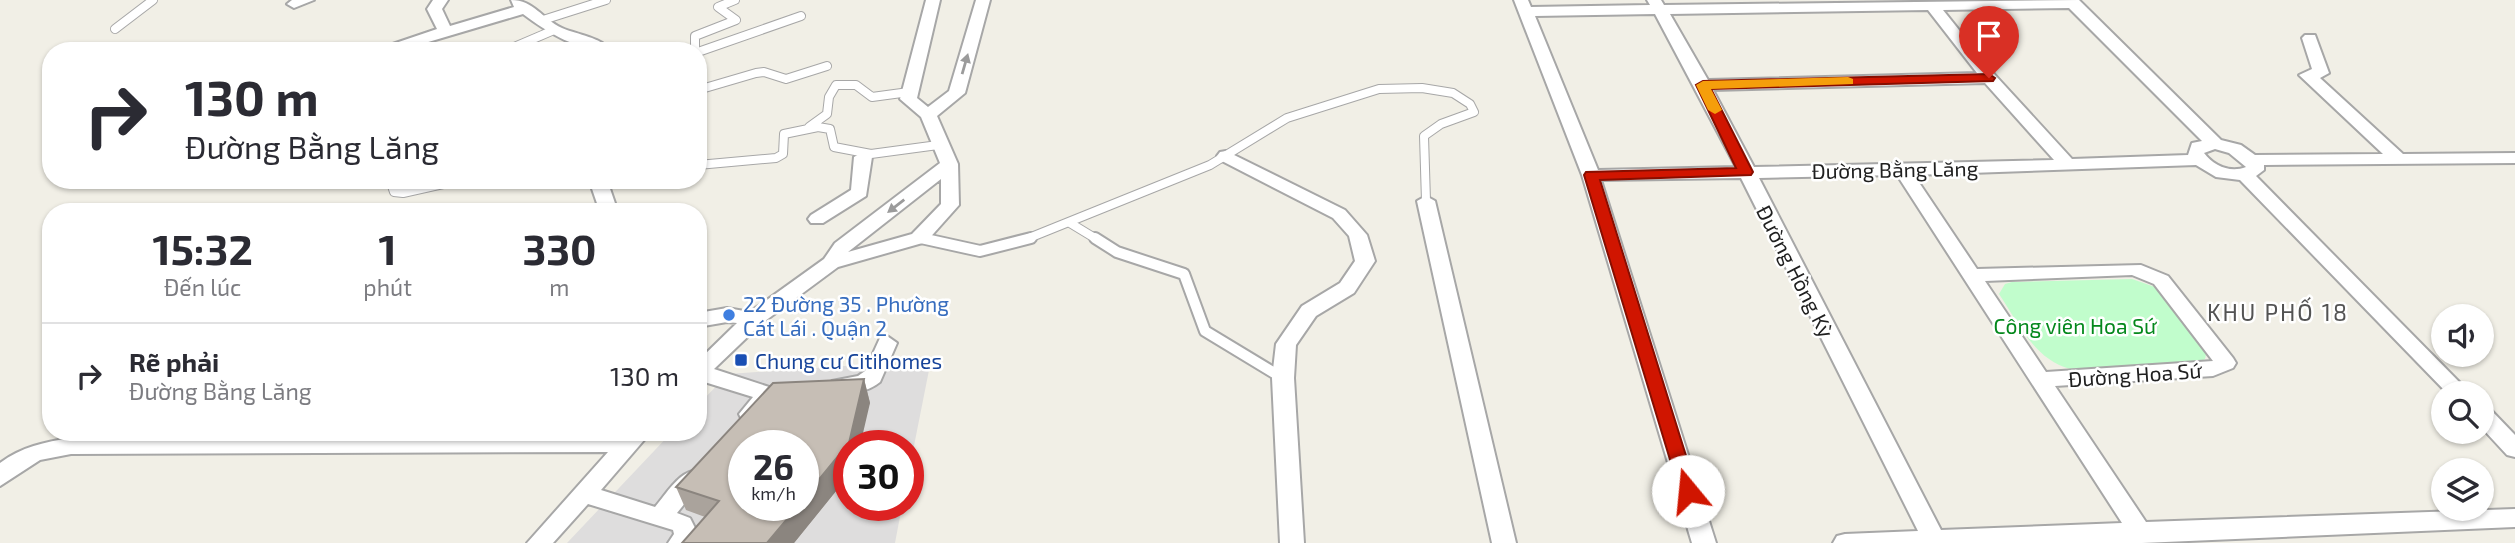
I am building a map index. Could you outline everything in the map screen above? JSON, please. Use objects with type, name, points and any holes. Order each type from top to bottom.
[{"type":"street","points":[[441,0],[434,9],[446,32]]},
{"type":"street","points":[[831,263],[919,239],[950,205],[950,164],[938,145],[928,115],[908,99],[933,0]]},
{"type":"street","points":[[928,115],[957,93],[983,0]]},
{"type":"street","points":[[1704,543],[1591,175],[1524,6],[2072,2],[2215,144]]},
{"type":"street","points":[[1929,3],[1989,78],[2067,164]]},
{"type":"street","points":[[411,42],[521,4],[548,25],[588,42]]},
{"type":"street","name":"Đường Hồng Kỳ","points":[[1658,6],[1703,85],[1935,542]]},
{"type":"street","points":[[2311,38],[2320,73],[2307,75],[2400,160]]},
{"type":"street","points":[[1703,85],[1989,78]]},
{"type":"street","points":[[2449,381],[2248,167],[2235,149],[2215,144],[2198,147],[2195,153],[2199,160],[2222,173],[2248,167],[2515,158]]},
{"type":"street","points":[[1226,156],[1261,177],[1339,214],[1358,235],[1365,261],[1347,288],[1310,311],[1286,344],[1283,378],[1292,543]]},
{"type":"street","points":[[817,219],[860,192],[863,157]]},
{"type":"street","name":"Đường Bằng Lăng","points":[[1591,175],[1902,170],[2199,160]]},
{"type":"street","points":[[707,364],[754,319],[831,263],[842,247],[950,164]]},
{"type":"street","points":[[1902,170],[2141,534]]},
{"type":"street","points":[[1426,201],[1504,543]]},
{"type":"street","name":"Đường Hoa Sứ","points":[[1972,275],[2134,269],[2144,271],[2161,281],[2225,363],[2221,368],[2213,369],[2040,380]]},
{"type":"street","points":[[707,318],[727,315],[754,319]]},
{"type":"street","points":[[823,388],[867,383],[873,379],[887,344]]},
{"type":"street","points":[[707,375],[761,393],[786,390]]},
{"type":"street","points":[[738,428],[764,398],[761,393]]},
{"type":"street","points":[[2494,427],[2515,449]]},
{"type":"street","points":[[0,477],[14,461],[42,450],[71,446],[423,441]]},
{"type":"street","points":[[539,543],[631,441]]},
{"type":"street","points":[[660,517],[712,457]]},
{"type":"street","points":[[584,494],[682,524],[687,536],[680,543]]},
{"type":"street","points":[[1845,543],[1935,542],[2515,518]]},
{"type":"lane","points":[[115,29],[153,0]]},
{"type":"lane","points":[[520,42],[548,25],[606,0]]},
{"type":"lane","points":[[696,42],[695,36],[736,20],[718,7],[735,0]]},
{"type":"lane","points":[[707,49],[801,16]]},
{"type":"lane","points":[[707,89],[753,73],[764,72],[773,80],[781,81],[827,66]]},
{"type":"lane","points":[[806,129],[827,114],[829,97],[836,85],[848,82],[861,86],[872,97],[909,92]]},
{"type":"lane","points":[[919,239],[979,251],[1037,237],[1226,156],[1287,118],[1380,89],[1422,88],[1453,93],[1470,104],[1474,112],[1441,124],[1424,136],[1426,201]]},
{"type":"lane","points":[[707,164],[776,158],[783,154],[784,134],[806,129],[830,130],[834,147],[863,157],[890,150],[938,145]]},
{"type":"lane","points":[[393,189],[394,192],[403,193],[421,189]]},
{"type":"lane","points":[[1070,223],[1117,252],[1184,274],[1205,331],[1283,378]]},
{"type":"shaded area","points":[[931,360],[917,430],[833,430],[833,521],[899,521],[895,543],[567,543],[663,441],[707,441],[707,396],[728,374]]},
{"type":"green space","name":"Công viên Hoa Sứ","points":[[2132,279],[2155,287],[2207,350],[2205,359],[2199,362],[2070,369],[2057,364],[2037,349],[1999,294],[2005,284],[2012,282]]},
{"type":"building","points":[[864,379],[852,430],[833,430],[833,462],[819,480],[819,430],[729,430],[773,383]]},
{"type":"building","points":[[728,431],[728,521],[785,521],[767,543],[682,543],[719,501],[676,487]]},
{"type":"slow traffic","points":[[1715,110],[1703,85],[1848,81]]},
{"type":"place","name":"22 Đường 35 . Phường Cát Lái . Quận 2","points":[[729,315]]},
{"type":"place","name":"Chung cư Citihomes","points":[[741,360]]},
{"type":"district","name":"KHU PHỐ 18","points":[[2278,312]]},
{"type":"route","points":[[1688,491],[1591,175],[1746,172],[1703,85],[1989,78]]}]
